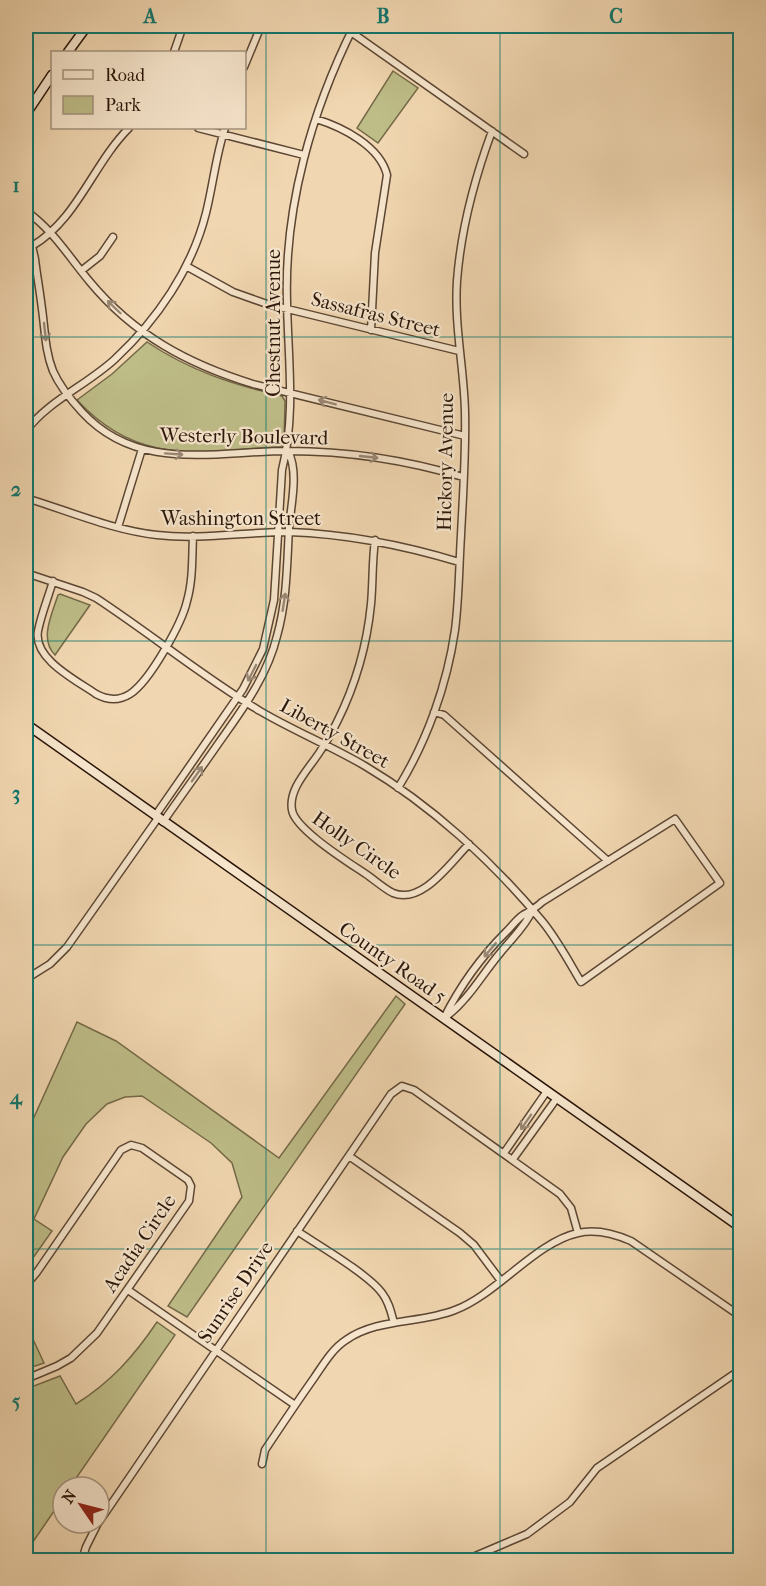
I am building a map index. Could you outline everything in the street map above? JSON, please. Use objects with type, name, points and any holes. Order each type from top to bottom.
[{"type":"street","points":[[69,51],[87,26]]},
{"type":"street","points":[[174,51],[183,26]]},
{"type":"street","points":[[246,62],[261,26]]},
{"type":"street","points":[[352,29],[524,154]]},
{"type":"street","name":"Chestnut Avenue","points":[[159,819],[238,697],[257,663],[267,635],[274,600],[282,470],[288,451],[291,392],[287,269],[290,232],[304,155],[316,118],[352,29]]},
{"type":"street","points":[[26,114],[51,76]]},
{"type":"street","points":[[316,118],[357,139],[376,153],[385,167],[387,175],[375,254],[371,330]]},
{"type":"street","points":[[32,246],[51,232],[66,215],[128,129]]},
{"type":"street","points":[[207,129],[224,131],[304,155]]},
{"type":"street","points":[[26,431],[39,416],[113,361],[143,332],[166,299],[186,266],[197,241],[224,131]]},
{"type":"street","name":"Hickory Avenue","points":[[398,788],[434,712],[443,686],[455,631],[465,436],[463,381],[456,309],[461,242],[474,182],[492,131]]},
{"type":"street","name":"Westerly Boulevard","points":[[26,211],[51,232],[81,271],[118,312],[181,357],[202,367],[253,384],[465,436]]},
{"type":"street","name":"Westerly Boulevard","points":[[26,234],[32,246],[47,352],[55,375],[67,396],[89,419],[107,433],[142,449],[180,455],[288,451],[332,453],[381,458],[463,477]]},
{"type":"street","points":[[81,271],[100,255],[113,237]]},
{"type":"street","name":"Sassafras Street","points":[[186,266],[233,292],[287,309],[459,351]]},
{"type":"street","points":[[118,527],[142,449]]},
{"type":"street","name":"Chestnut Avenue","points":[[159,819],[247,702],[264,673],[277,638],[285,594],[293,471],[288,451]]},
{"type":"street","name":"Washington Street","points":[[26,498],[118,527],[159,535],[193,537],[289,532],[375,540],[459,562]]},
{"type":"street","points":[[52,581],[38,633],[38,644],[48,660],[104,699],[132,693],[175,635],[188,599],[193,537]]},
{"type":"street","points":[[325,743],[338,721],[355,680],[364,644],[371,604],[375,540]]},
{"type":"street","name":"Liberty Street","points":[[26,573],[96,598],[261,712],[325,743],[367,767],[429,809],[469,844],[543,922],[581,982],[720,884],[675,819],[608,861]]},
{"type":"street","points":[[434,712],[444,715],[608,861],[523,915],[493,945],[453,999],[444,1018]]},
{"type":"street","name":"County Road 5","points":[[26,724],[741,1227]]},
{"type":"street","name":"Holly Circle","points":[[325,743],[294,790],[291,801],[294,817],[298,824],[317,839],[378,883],[403,895],[425,890],[469,844]]},
{"type":"street","points":[[26,979],[50,964],[67,947],[159,819]]},
{"type":"street","points":[[444,1018],[458,1007],[527,922],[532,911]]},
{"type":"street","name":"Sunrise Drive","points":[[111,1504],[391,1094],[402,1086],[414,1090],[504,1153]]},
{"type":"street","points":[[547,1091],[504,1153],[560,1194],[571,1208],[578,1233]]},
{"type":"street","points":[[513,1159],[557,1098]]},
{"type":"street","name":"Acadia Circle","points":[[26,1285],[121,1150],[131,1145],[142,1148],[188,1180],[191,1186],[189,1200],[106,1322],[85,1346],[57,1366],[26,1379]]},
{"type":"street","points":[[349,1156],[460,1233],[474,1245],[501,1281]]},
{"type":"street","points":[[297,1231],[381,1291],[389,1305],[394,1323]]},
{"type":"street","points":[[262,1464],[265,1450],[330,1355],[344,1340],[369,1328],[426,1319],[456,1310],[480,1297],[555,1242],[578,1233],[616,1235],[631,1240],[741,1316]]},
{"type":"street","points":[[128,1290],[295,1405]]},
{"type":"street","points":[[466,1560],[527,1534],[570,1502],[597,1468],[741,1370]]},
{"type":"street","name":"Sunrise Drive","points":[[82,1560],[92,1535]]},
{"type":"green space","points":[[393,71],[418,88],[378,143],[357,128]]},
{"type":"green space","points":[[147,342],[179,361],[212,375],[282,396],[285,401],[284,443],[280,447],[222,451],[171,450],[147,445],[123,436],[100,421],[77,400],[112,374]]},
{"type":"green space","points":[[60,594],[90,605],[55,655],[50,649],[47,634],[50,618]]},
{"type":"green space","points":[[396,996],[405,1004],[187,1317],[168,1306],[242,1197],[232,1163],[211,1143],[142,1096],[125,1097],[107,1104],[86,1124],[63,1157],[34,1219],[52,1231],[28,1265],[26,1263],[26,1135],[77,1022],[116,1041],[279,1158]]},
{"type":"green space","points":[[157,1322],[175,1335],[78,1475],[51,1475],[51,1516],[26,1552],[26,1389],[60,1376],[76,1404],[89,1396],[121,1368]]},
{"type":"green space","points":[[26,1324],[44,1363],[26,1369]]}]
